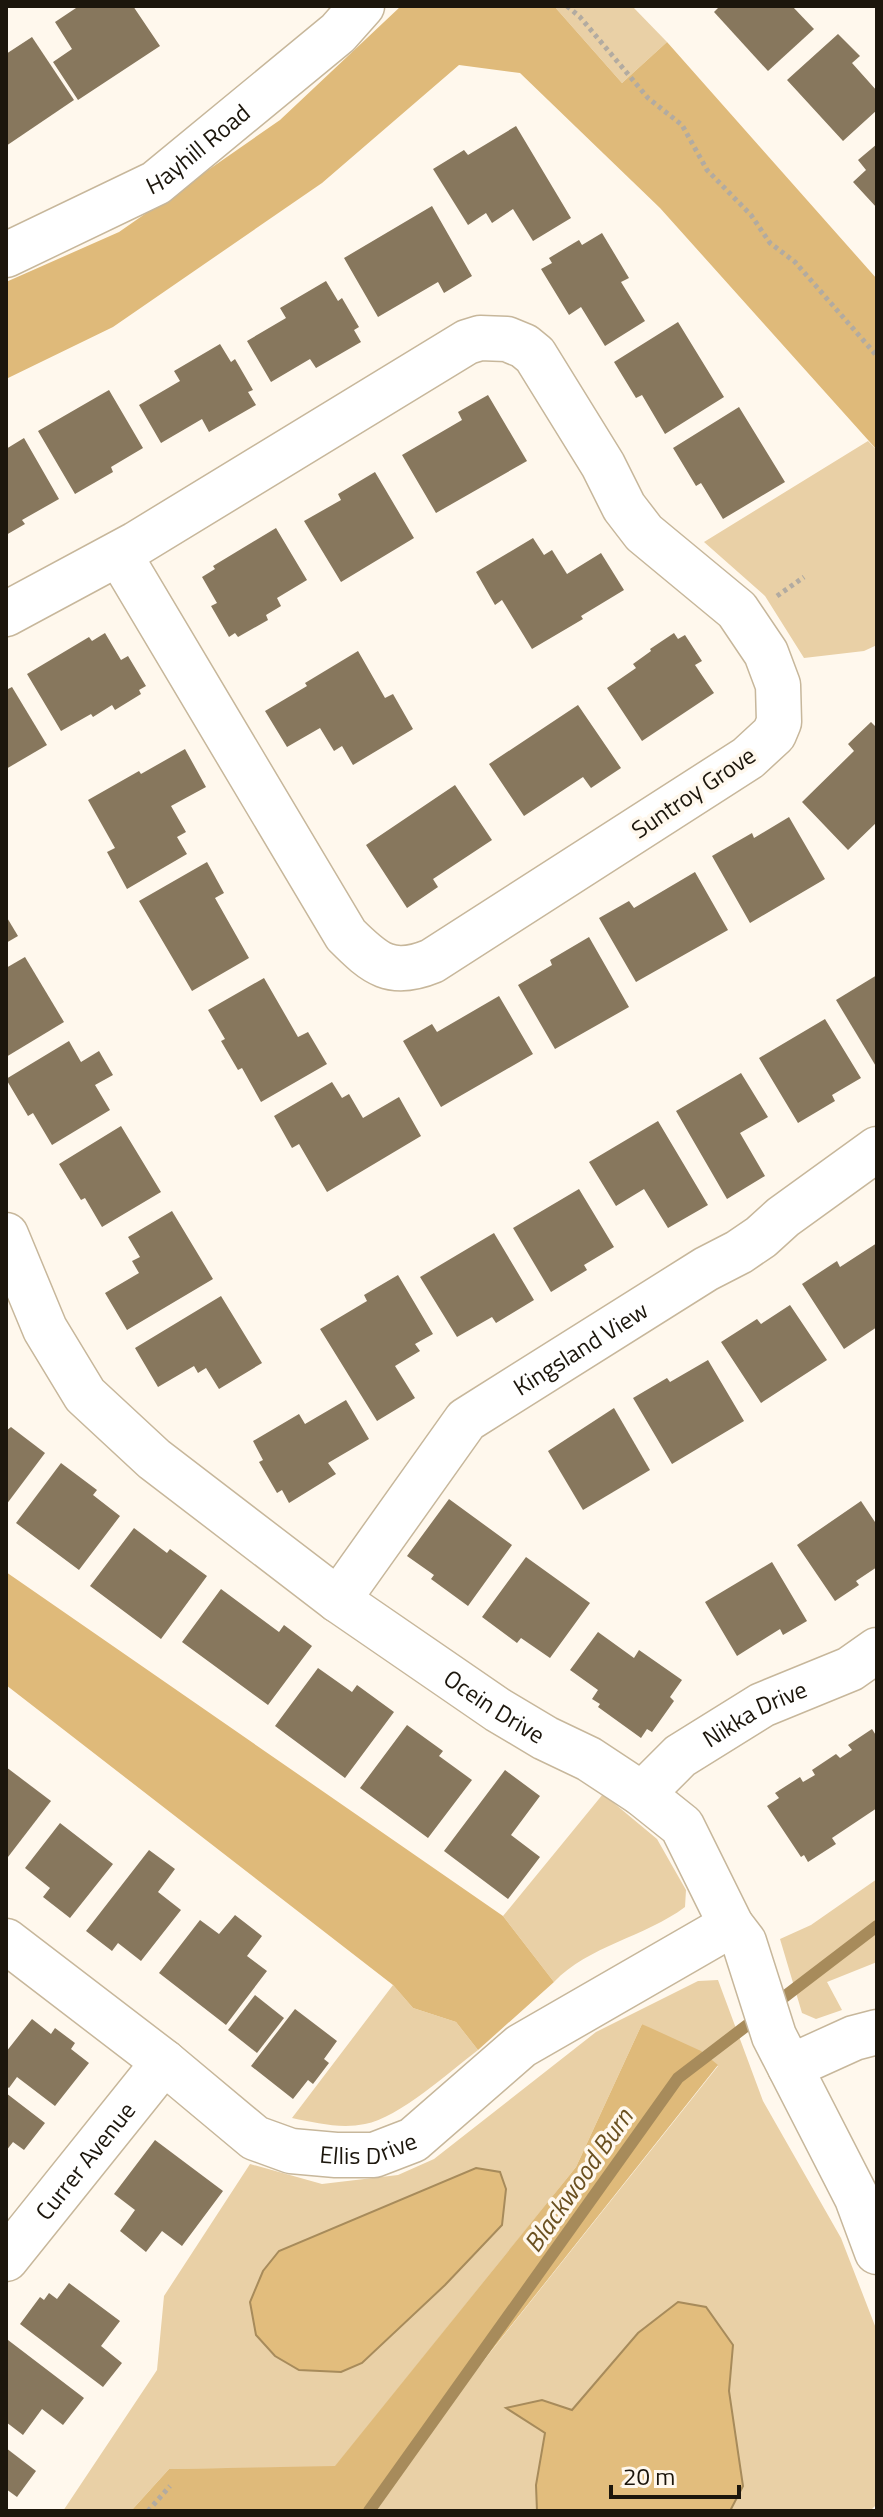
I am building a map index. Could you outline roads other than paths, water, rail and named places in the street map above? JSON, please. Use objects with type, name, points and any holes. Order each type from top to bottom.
[{"type":"street","name":"Hayhill Road","points":[[6,255],[156,183],[338,33],[362,6]]},
{"type":"street","name":"Suntroy Grove","points":[[6,614],[119,554],[467,342],[480,338],[507,339],[524,346],[542,364],[603,465],[624,507],[644,533],[737,610],[766,653],[776,679],[779,722],[774,734],[748,758],[432,961],[413,969],[381,966],[368,958],[346,935],[119,554]]},
{"type":"street","name":"Kingsland View","points":[[338,1600],[466,1420],[706,1269],[739,1252],[877,1149]]},
{"type":"street","name":"Ocein Drive","points":[[6,1235],[45,1329],[85,1395],[154,1459],[338,1600],[498,1710],[589,1759],[642,1794],[682,1826],[731,1925],[744,1942],[782,2052],[857,2198],[877,2252]]},
{"type":"street","name":"Nikka Drive","points":[[642,1794],[680,1756],[762,1705],[850,1669],[877,1650]]},
{"type":"street","name":"Ellis Drive","points":[[6,1941],[164,2062],[255,2138],[291,2151],[374,2155],[413,2140],[521,2046],[731,1925]]},
{"type":"street","points":[[782,2052],[877,2032]]},
{"type":"street","name":"Currer Avenue","points":[[6,2259],[164,2062]]},
{"type":"waterway","name":"Blackwood Burn","points":[[369,2511],[678,2078],[877,1926]]}]
